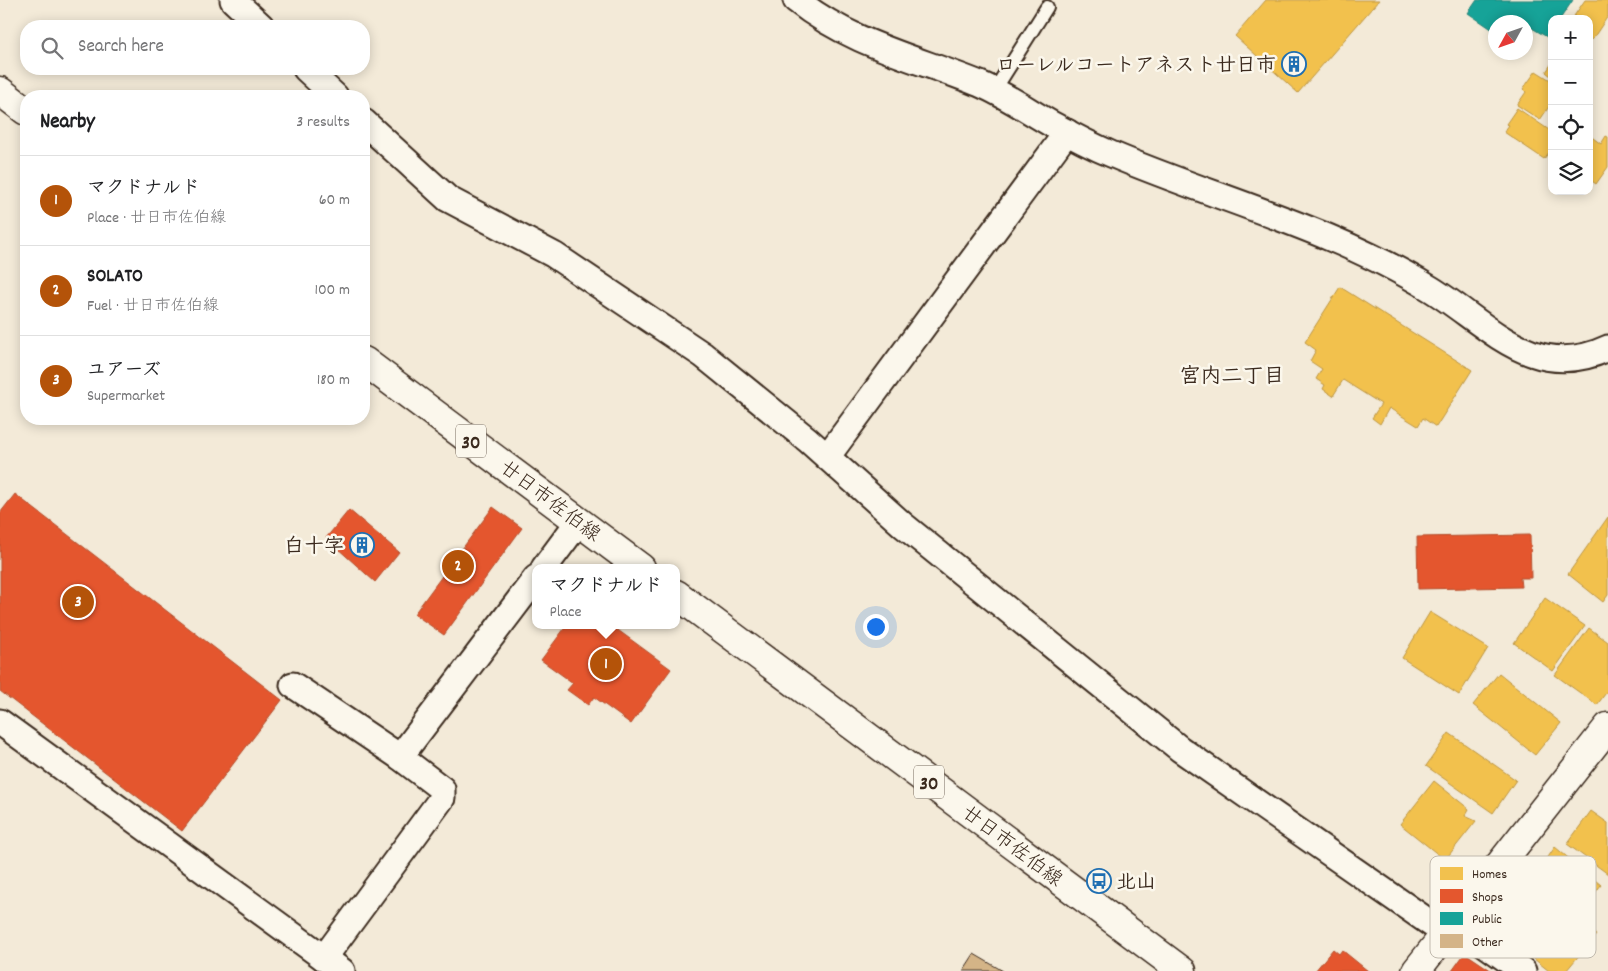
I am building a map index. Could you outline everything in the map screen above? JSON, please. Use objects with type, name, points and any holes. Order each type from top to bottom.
[{"type":"main road","points":[[0,91],[20,106]]},
{"type":"main road","name":"廿日市佐伯線","points":[[370,366],[636,564]]},
{"type":"main road","name":"廿日市佐伯線","points":[[680,597],[1182,971]]},
{"type":"main road","points":[[1506,856],[1608,727]]},
{"type":"main road","points":[[1416,971],[1430,953]]},
{"type":"street","points":[[233,0],[255,20]]},
{"type":"street","points":[[796,0],[820,18],[859,39],[994,91],[1067,132],[1117,156],[1324,236],[1384,262],[1433,290],[1520,349],[1542,357],[1566,359],[1590,356],[1608,348]]},
{"type":"street","points":[[312,75],[329,90]]},
{"type":"street","points":[[370,128],[448,199],[554,255],[703,355],[827,457],[904,524],[1180,749],[1430,923]]},
{"type":"street","points":[[827,457],[1067,132]]},
{"type":"street","points":[[547,564],[579,521]]},
{"type":"street","points":[[400,757],[532,583]]},
{"type":"street","points":[[0,722],[333,964],[442,798],[442,789],[400,757],[293,685]]},
{"type":"street","points":[[1505,958],[1523,971]]},
{"type":"lane","points":[[994,91],[1048,7]]},
{"type":"building: Homes","name":"ローレルコートアネスト廿日市","points":[[1266,0],[1379,0],[1298,93],[1235,36]]},
{"type":"building: Homes","points":[[1585,0],[1608,0],[1608,16],[1593,38],[1593,15],[1575,15]]},
{"type":"building: Homes","points":[[1536,71],[1548,78],[1548,108],[1540,120],[1517,105],[1526,92],[1523,89]]},
{"type":"building: Homes","points":[[1517,108],[1548,129],[1548,154],[1544,159],[1504,132],[1509,125],[1506,124]]},
{"type":"building: Homes","points":[[1606,136],[1608,137],[1608,167],[1596,184],[1593,182],[1593,138],[1601,144]]},
{"type":"building: Homes","points":[[1340,287],[1472,370],[1436,427],[1423,418],[1418,426],[1389,408],[1380,424],[1372,418],[1381,404],[1343,380],[1333,396],[1323,389],[1325,385],[1316,379],[1322,369],[1310,361],[1316,350],[1305,342]]},
{"type":"building: Homes","points":[[1608,517],[1608,595],[1603,602],[1568,574]]},
{"type":"building: Homes","points":[[1545,598],[1585,626],[1553,671],[1514,643]]},
{"type":"building: Homes","points":[[1430,612],[1488,648],[1459,695],[1402,658]]},
{"type":"building: Homes","points":[[1589,628],[1608,642],[1608,690],[1597,705],[1555,675]]},
{"type":"building: Homes","points":[[1499,673],[1561,723],[1535,755],[1473,705]]},
{"type":"building: Homes","points":[[1449,733],[1516,780],[1493,813],[1426,766]]},
{"type":"building: Homes","points":[[1434,781],[1469,809],[1465,816],[1476,821],[1448,856],[1440,856],[1400,824]]},
{"type":"building: Homes","points":[[1591,811],[1608,823],[1608,874],[1596,865],[1596,856],[1583,856],[1567,844]]},
{"type":"building: Homes","points":[[1555,847],[1566,856],[1549,856]]},
{"type":"building: Homes","points":[[1596,881],[1601,885],[1596,892]]},
{"type":"building: Homes","points":[[1577,958],[1566,971],[1549,971],[1534,959]]},
{"type":"building: Shops","points":[[15,494],[282,700],[182,831],[0,691],[0,513]]},
{"type":"building: Shops","points":[[493,507],[522,528],[444,635],[414,614]]},
{"type":"building: Shops","name":"白十字","points":[[349,510],[399,552],[375,582],[326,538]]},
{"type":"building: Shops","points":[[1530,535],[1531,578],[1520,578],[1521,587],[1418,589],[1417,537]]},
{"type":"building: Shops","points":[[564,629],[616,629],[671,669],[631,724],[594,697],[588,705],[567,690],[573,683],[541,660]]},
{"type":"building: Shops","points":[[1333,949],[1339,954],[1342,950],[1368,971],[1315,971]]},
{"type":"building: Shops","points":[[1461,958],[1472,958],[1492,971],[1452,971]]},
{"type":"building: Public","points":[[1477,0],[1573,0],[1563,15],[1548,15],[1547,37],[1533,29],[1533,15],[1488,15],[1488,27],[1468,13]]},
{"type":"building: Other","points":[[974,954],[1003,971],[963,971]]},
{"type":"place","name":"ローレルコートアネスト廿日市","points":[[1294,64]]},
{"type":"place","name":"白十字","points":[[362,545]]},
{"type":"place","name":"SOLATO","points":[[458,566]]},
{"type":"place","name":"ユアーズ","points":[[78,602]]},
{"type":"place","name":"マクドナルド","points":[[606,664]]},
{"type":"place","name":"北山","points":[[1099,881]]},
{"type":"district","name":"宮内二丁目","points":[[1232,375]]}]
